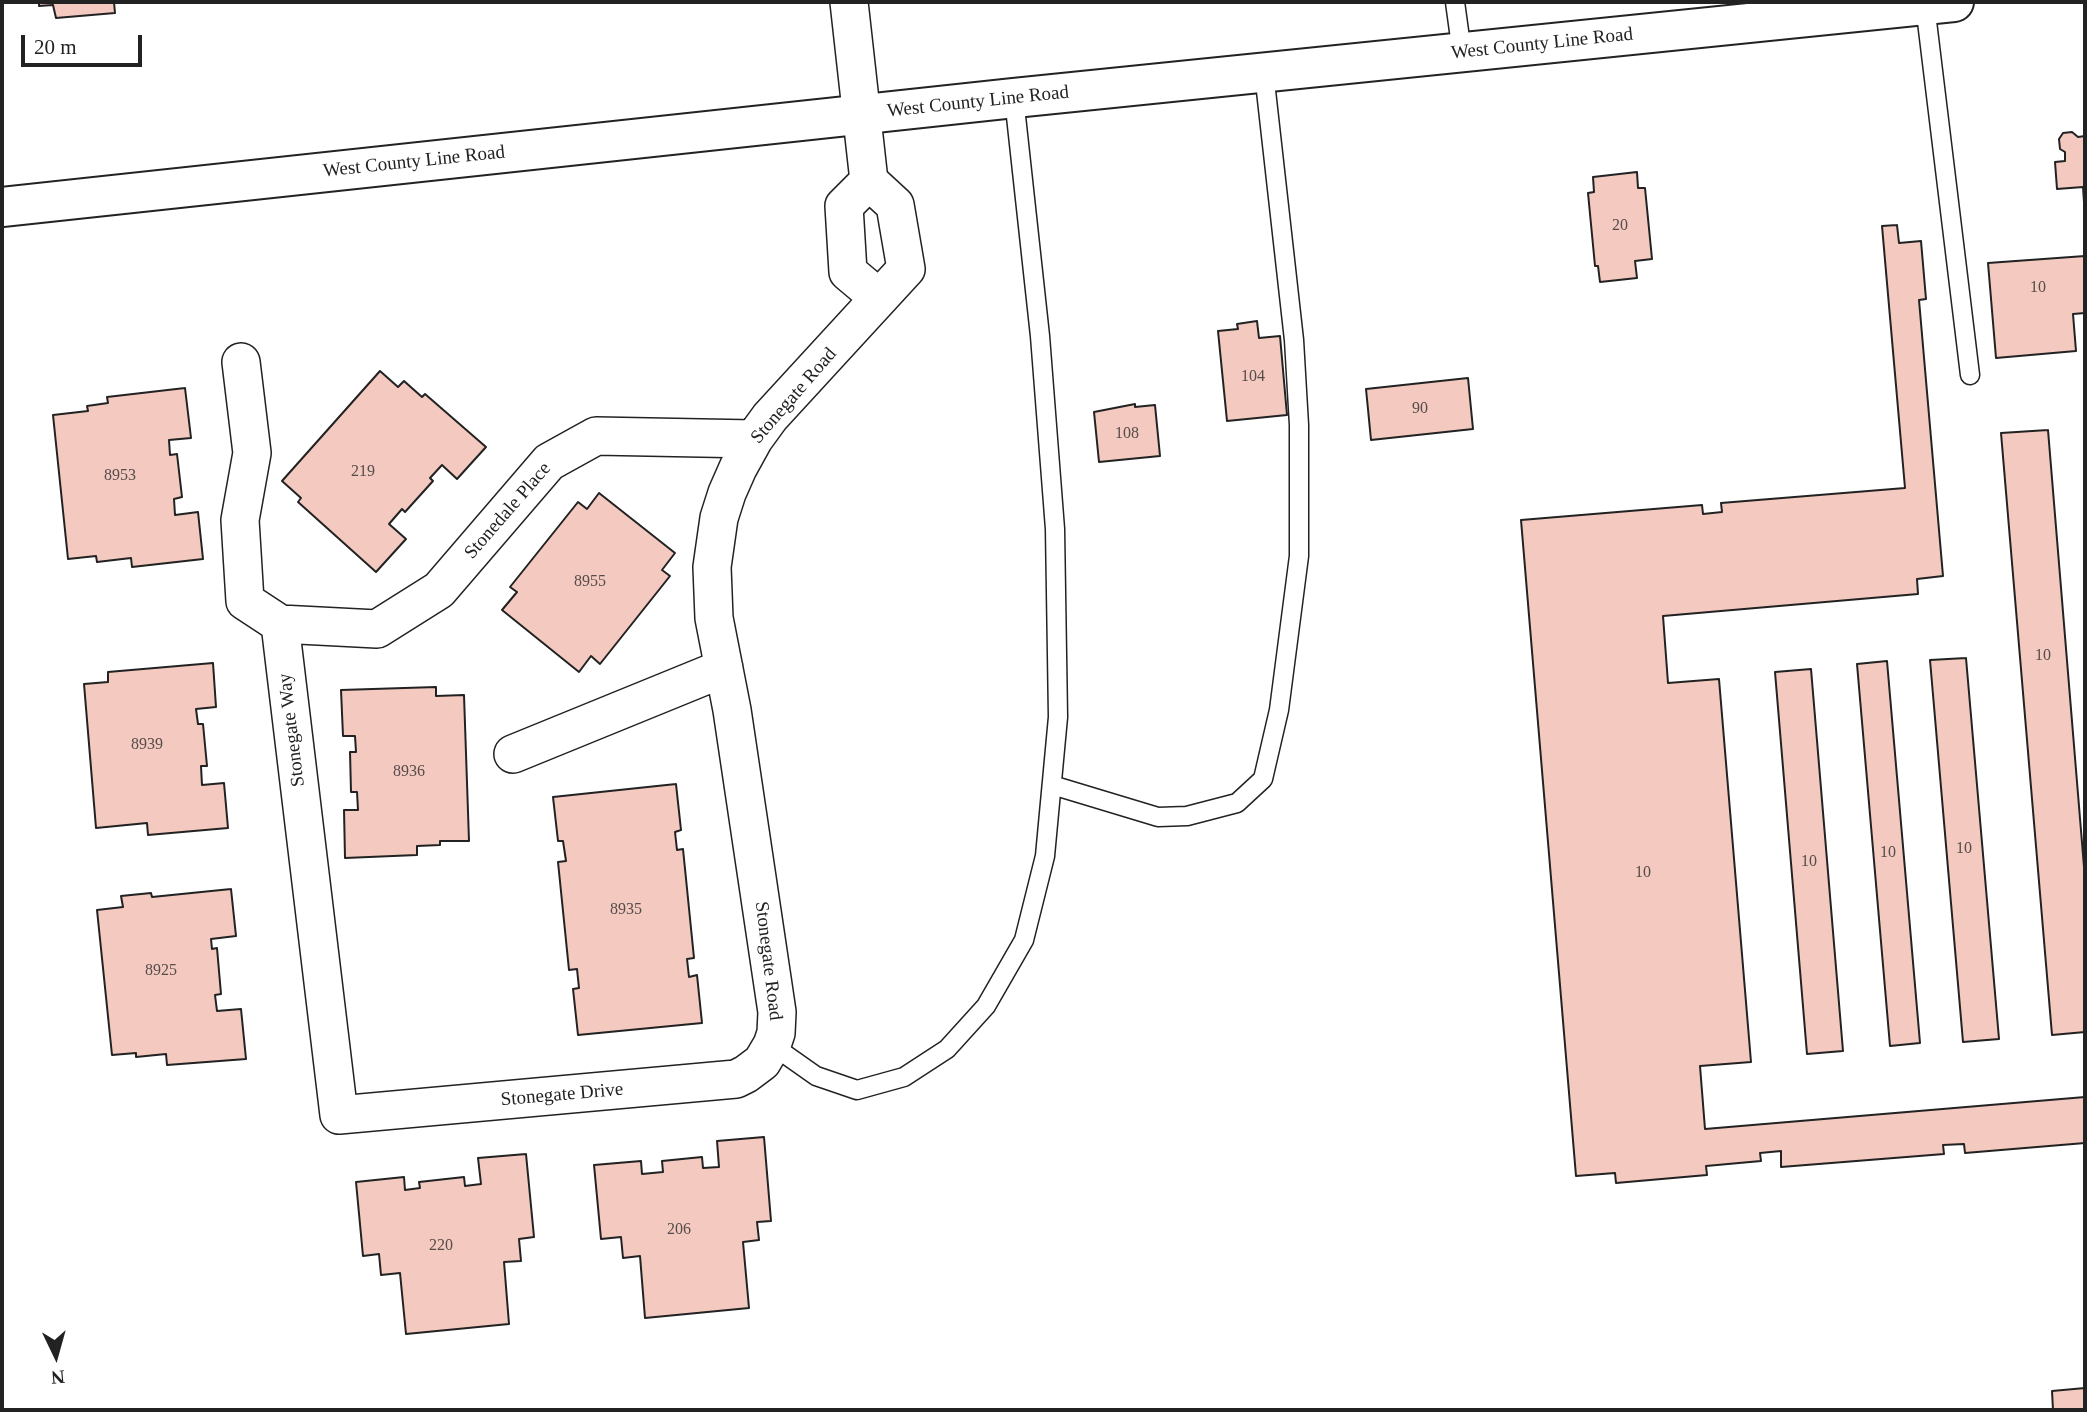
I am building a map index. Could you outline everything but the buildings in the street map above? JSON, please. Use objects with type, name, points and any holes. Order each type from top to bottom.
[{"type":"main road","name":"West County Line Road","points":[[2,207],[1462,52],[1840,8],[1939,3]]},
{"type":"street","points":[[849,2],[869,181],[844,206],[848,272],[879,298]]},
{"type":"street","name":"Stonegate Road","points":[[772,1045],[776,1033],[776,1012],[732,710],[712,600],[714,546],[727,493],[754,439],[770,417],[906,269],[895,205],[869,181]]},
{"type":"street","points":[[241,362],[252,453],[240,520],[246,601],[280,624]]},
{"type":"street","name":"Stonedale Place","points":[[280,624],[377,629],[439,590],[549,462],[596,436],[754,439]]},
{"type":"street","name":"Stonegate Way","points":[[280,624],[339,1115]]},
{"type":"street","points":[[513,754],[724,668]]},
{"type":"street","name":"Stonegate Drive","points":[[339,1115],[736,1079],[762,1062],[772,1045]]},
{"type":"lane","points":[[1455,2],[1462,52]]},
{"type":"lane","points":[[1939,3],[1970,375]]},
{"type":"lane","points":[[1052,785],[1158,817],[1186,816],[1237,803],[1263,779],[1279,710],[1299,555],[1299,437],[1294,340],[1264,73]]},
{"type":"lane","points":[[772,1045],[816,1076],[857,1090],[904,1077],[947,1049],[986,1006],[1024,940],[1045,856],[1059,717],[1055,529],[1040,336],[1014,98]]}]
